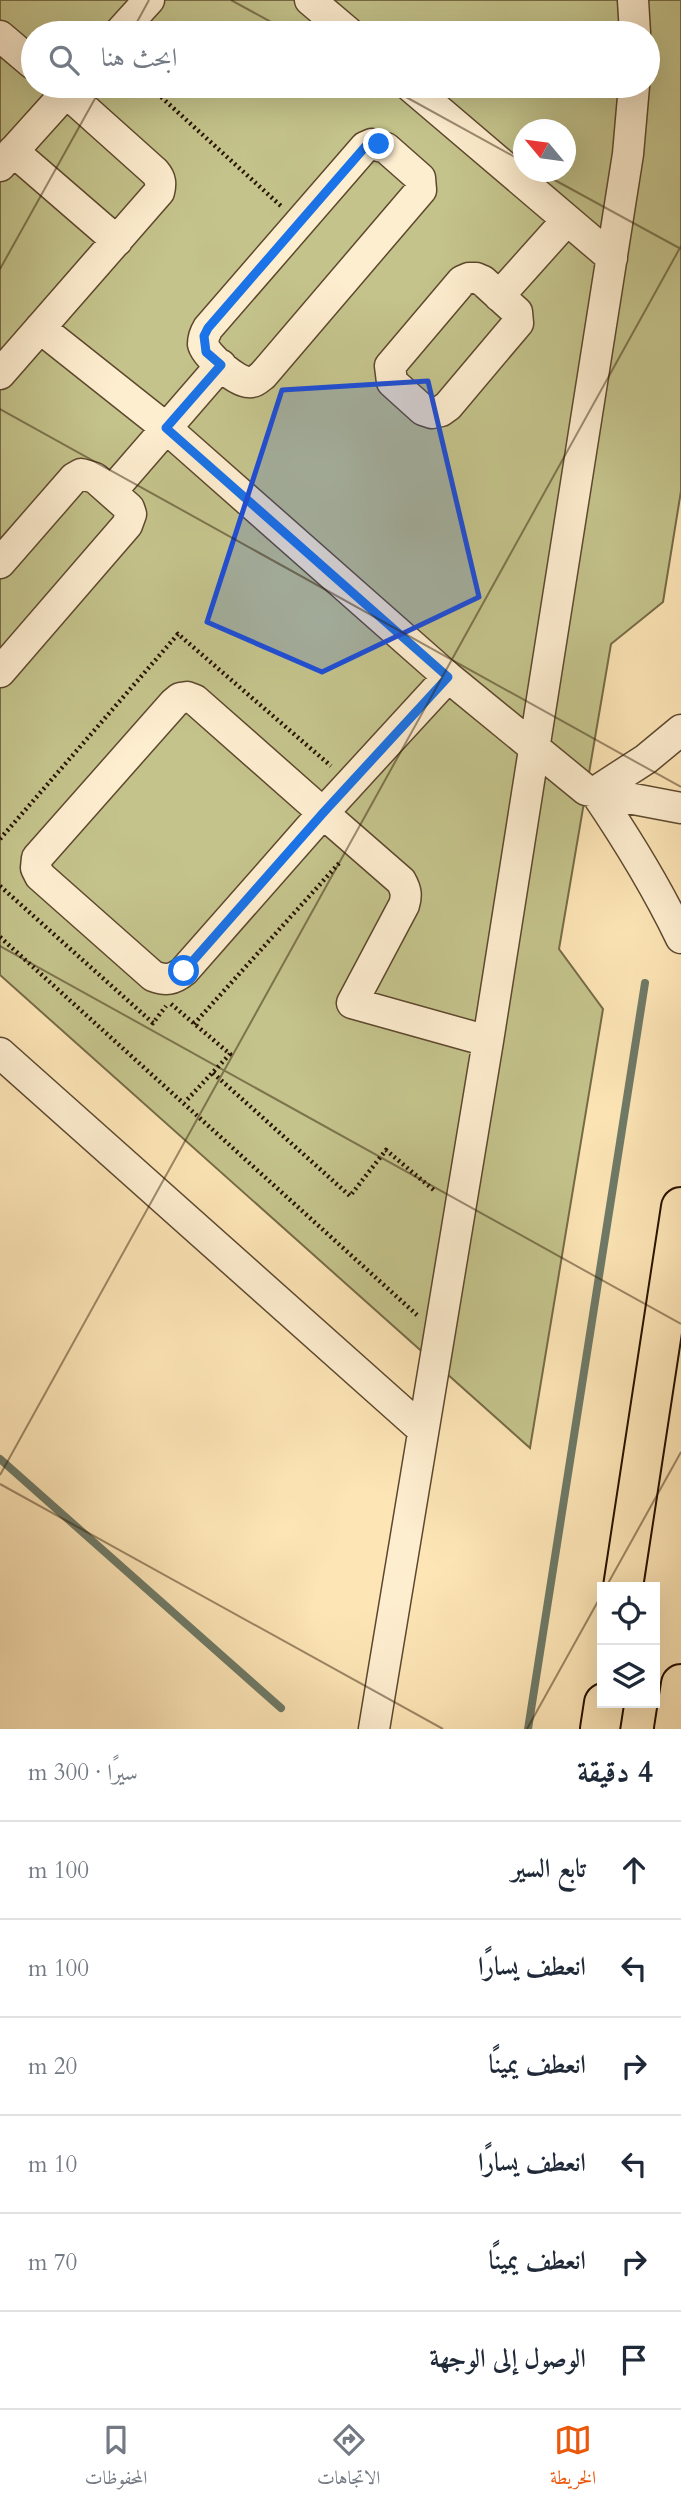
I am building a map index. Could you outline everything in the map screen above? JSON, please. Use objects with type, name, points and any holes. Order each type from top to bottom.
[{"type":"highway","points":[[624,1582],[681,1207]]},
{"type":"highway","points":[[674,1729],[681,1684]]},
{"type":"highway","points":[[600,1729],[603,1708]]},
{"type":"lane","points":[[130,21],[149,0]]},
{"type":"lane","points":[[310,0],[335,21]]},
{"type":"lane","points":[[633,0],[634,21]]},
{"type":"lane","points":[[0,36],[21,54]]},
{"type":"lane","points":[[58,98],[7,159],[117,241]]},
{"type":"lane","points":[[0,374],[159,192],[161,185],[160,178],[76,98]]},
{"type":"lane","points":[[424,98],[612,258]]},
{"type":"lane","points":[[374,1729],[535,748],[628,154],[633,98]]},
{"type":"lane","points":[[372,144],[386,148],[420,178],[422,184],[418,194],[263,375],[256,381],[246,383],[206,352],[204,336],[299,223],[365,147],[372,144]]},
{"type":"lane","points":[[499,296],[567,220]]},
{"type":"lane","points":[[476,278],[499,296],[517,312],[518,323],[441,411],[432,413],[423,410],[392,382],[389,374],[394,359],[462,281],[476,278]]},
{"type":"lane","points":[[40,328],[166,428],[448,677],[586,790],[681,808]]},
{"type":"lane","points":[[111,492],[221,365]]},
{"type":"lane","points":[[0,563],[74,478],[81,474],[88,474],[129,508],[131,514],[127,524],[0,672]]},
{"type":"lane","points":[[448,677],[323,813],[184,971],[175,978],[164,980],[153,976],[40,876],[36,868],[37,858],[180,698],[195,700],[323,813],[357,843],[401,881],[405,888],[407,897],[352,1003],[488,1041]]},
{"type":"lane","points":[[595,792],[646,759],[681,730]]},
{"type":"lane","points":[[595,792],[662,897],[681,938]]},
{"type":"lane","points":[[0,1053],[423,1430]]},
{"type":"path","points":[[162,98],[299,223]]},
{"type":"path","points":[[194,1024],[357,843]]},
{"type":"path","points":[[0,937],[439,1335]]},
{"type":"path","points":[[213,1073],[350,1196],[386,1150],[460,1212]]},
{"type":"highlighted area","points":[[428,381],[479,597],[322,672],[207,622],[282,390]]},
{"type":"shaded area","points":[[0,0],[681,0],[681,491],[663,602],[611,644],[559,949],[603,1009],[530,1448],[0,975]]},
{"type":"waterway","points":[[528,1729],[645,983]]},
{"type":"waterway","points":[[0,1459],[281,1708]]},
{"type":"route","points":[[184,971],[323,813],[448,677],[166,428],[221,365],[206,352],[204,336],[208,328],[365,147],[379,144]]}]
